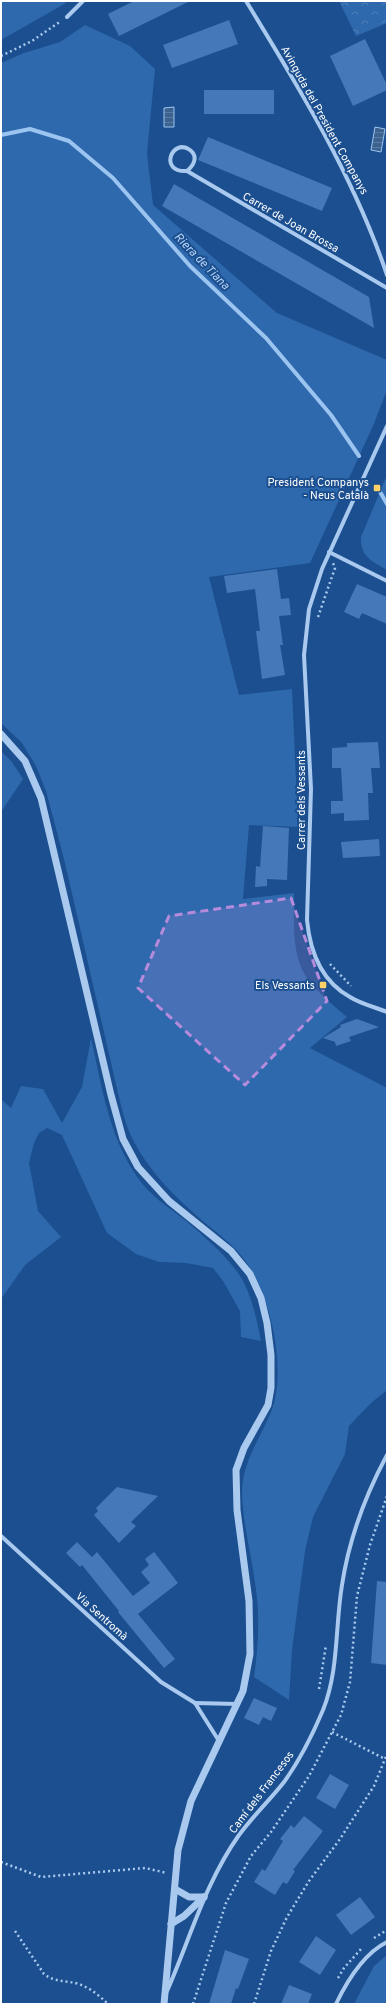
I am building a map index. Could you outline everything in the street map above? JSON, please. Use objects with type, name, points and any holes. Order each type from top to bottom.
[{"type":"street","points":[[67,17],[83,1]]},
{"type":"street","name":"Avinguda del President Companys","points":[[246,1],[324,133],[350,182],[376,241],[387,275]]},
{"type":"street","name":"Carrer de Joan Brossa","points":[[187,171],[193,166],[195,159],[192,151],[185,147],[178,148],[172,152],[169,160],[172,167],[179,172],[187,171],[387,288]]},
{"type":"street","points":[[387,426],[329,552],[387,581]]},
{"type":"street","name":"Carrer dels Vessants","points":[[329,552],[313,592],[309,609],[304,655],[310,735],[311,789],[307,920],[309,940],[321,969],[338,988],[350,997],[387,1012]]},
{"type":"street","points":[[1,734],[25,761],[41,798],[111,1095],[123,1138],[138,1167],[169,1201],[231,1251],[250,1274],[261,1298],[271,1355],[271,1388],[268,1405],[244,1448],[236,1470],[237,1510],[249,1601],[250,1654],[243,1691],[191,1801],[178,1850],[164,2004]]},
{"type":"street","name":"Camí dels Francesos","points":[[165,1996],[204,1897],[239,1835],[284,1781],[306,1747],[323,1709],[335,1668],[342,1586],[354,1530],[372,1484],[387,1455]]},
{"type":"street","name":"Via Sentromà","points":[[1,1536],[162,1682],[195,1703],[219,1741]]},
{"type":"street","points":[[195,1703],[237,1704]]},
{"type":"street","points":[[175,1890],[189,1897],[204,1897]]},
{"type":"street","points":[[171,1924],[184,1916],[204,1897]]},
{"type":"street","points":[[336,2004],[354,1973],[367,1957],[387,1942]]},
{"type":"path","points":[[1,56],[32,41],[67,17]]},
{"type":"path","points":[[318,618],[335,568],[329,552]]},
{"type":"path","points":[[325,959],[353,988]]},
{"type":"path","points":[[319,1691],[327,1638]]},
{"type":"path","points":[[332,1732],[385,1759]]},
{"type":"path","points":[[254,2004],[271,1951],[287,1917],[309,1881],[340,1839],[374,1786],[387,1754]]},
{"type":"path","points":[[1,1862],[41,1877],[145,1868],[176,1875]]},
{"type":"path","points":[[15,1931],[48,1977],[55,1981],[67,1981],[82,1985],[108,2004]]},
{"type":"highlighted area","points":[[291,898],[327,1001],[245,1085],[138,988],[169,916]]},
{"type":"green space","points":[[1,1],[64,1],[66,3],[1,40]]},
{"type":"green space","points":[[339,1],[387,1],[387,23],[356,36]]},
{"type":"green space","points":[[85,25],[130,46],[155,69],[147,153],[153,205],[277,313],[387,360],[387,390],[373,426],[310,563],[209,577],[239,695],[292,689],[298,827],[249,825],[243,899],[294,893],[295,940],[301,967],[304,974],[314,987],[347,1017],[310,1048],[387,1088],[387,1390],[371,1403],[349,1426],[345,1454],[313,1517],[305,1551],[292,1650],[289,1700],[254,1677],[258,1611],[244,1517],[242,1493],[248,1461],[267,1422],[276,1396],[278,1378],[277,1358],[271,1318],[258,1282],[246,1261],[229,1243],[174,1195],[148,1165],[131,1136],[121,1106],[64,859],[46,791],[36,766],[22,743],[1,723],[1,63],[24,53],[60,42]]},
{"type":"green space","points":[[387,475],[387,570],[368,558],[361,544],[361,537]]},
{"type":"green space","points":[[1,751],[12,762],[23,779],[1,812]]},
{"type":"green space","points":[[91,1038],[103,1093],[113,1129],[128,1162],[148,1190],[218,1249],[233,1266],[244,1283],[250,1297],[261,1341],[241,1337],[240,1311],[223,1281],[213,1268],[186,1263],[159,1262],[136,1254],[107,1233],[62,1135],[47,1128],[39,1133],[34,1143],[29,1163],[38,1211],[61,1237],[25,1265],[1,1299],[1,1099],[11,1108],[21,1086],[43,1089],[62,1123],[82,1087]]},
{"type":"green space","points":[[387,1955],[387,2004],[354,2004],[374,1966]]},
{"type":"shaded area","points":[[174,107],[174,127],[164,127],[164,108]]},
{"type":"shaded area","points":[[375,127],[385,129],[381,152],[371,150]]},
{"type":"building","points":[[134,1],[190,1],[119,36],[108,14]]},
{"type":"building","points":[[229,20],[238,44],[172,68],[163,45]]},
{"type":"building","points":[[365,39],[387,85],[387,90],[353,106],[330,56]]},
{"type":"building","points":[[204,90],[274,90],[274,114],[204,114]]},
{"type":"building","points":[[208,137],[332,188],[322,211],[198,160]]},
{"type":"building","points":[[174,184],[369,297],[374,328],[162,206]]},
{"type":"building","points":[[277,569],[281,599],[289,598],[291,615],[279,616],[283,645],[280,645],[285,675],[262,679],[256,631],[260,631],[255,589],[227,593],[224,576]]},
{"type":"building","points":[[357,584],[387,597],[387,624],[362,613],[359,619],[344,612]]},
{"type":"building","points":[[378,742],[380,768],[371,768],[373,793],[368,793],[369,820],[344,821],[344,813],[331,814],[331,801],[343,801],[341,768],[332,768],[332,748],[347,747],[347,743]]},
{"type":"building","points":[[263,826],[289,828],[287,880],[267,879],[267,886],[255,887],[256,866],[260,867]]},
{"type":"building","points":[[379,839],[380,856],[343,858],[341,842]]},
{"type":"building","points":[[357,1019],[379,1027],[349,1037],[351,1041],[336,1046],[335,1042],[323,1038],[341,1027],[340,1025]]},
{"type":"building","points":[[117,1487],[158,1496],[131,1522],[136,1526],[119,1543],[94,1515],[98,1511],[96,1508]]},
{"type":"building","points":[[77,1542],[92,1557],[97,1552],[133,1596],[150,1583],[141,1572],[149,1565],[145,1559],[154,1552],[178,1583],[138,1614],[175,1659],[164,1668],[82,1565],[80,1567],[66,1553]]},
{"type":"building","points":[[377,1581],[387,1582],[387,1665],[371,1663]]},
{"type":"building","points":[[254,1698],[277,1708],[271,1721],[263,1717],[259,1725],[244,1718]]},
{"type":"building","points":[[330,1774],[349,1785],[335,1809],[316,1798]]},
{"type":"building","points":[[304,1816],[323,1831],[293,1870],[295,1871],[287,1884],[283,1882],[275,1895],[254,1882],[262,1869],[265,1871],[283,1841],[280,1839],[291,1825],[294,1828]]},
{"type":"building","points":[[360,1897],[375,1917],[351,1935],[336,1915]]},
{"type":"building","points":[[316,1936],[336,1950],[320,1975],[299,1962]]},
{"type":"building","points":[[225,1950],[249,1959],[238,1989],[236,1988],[231,2004],[209,2004]]},
{"type":"building","points":[[289,1985],[312,1994],[308,2004],[281,2004]]},
{"type":"waterway","name":"Riera de Tiana","points":[[1,135],[30,129],[69,141],[113,178],[190,266],[266,338],[331,415],[359,456]]},
{"type":"waterway","name":"Riera de Tiana","points":[[379,490],[387,504]]},
{"type":"place","name":"President Companys - Neus Català","points":[[377,488]]},
{"type":"place","name":"Els Vessants","points":[[323,985]]}]
